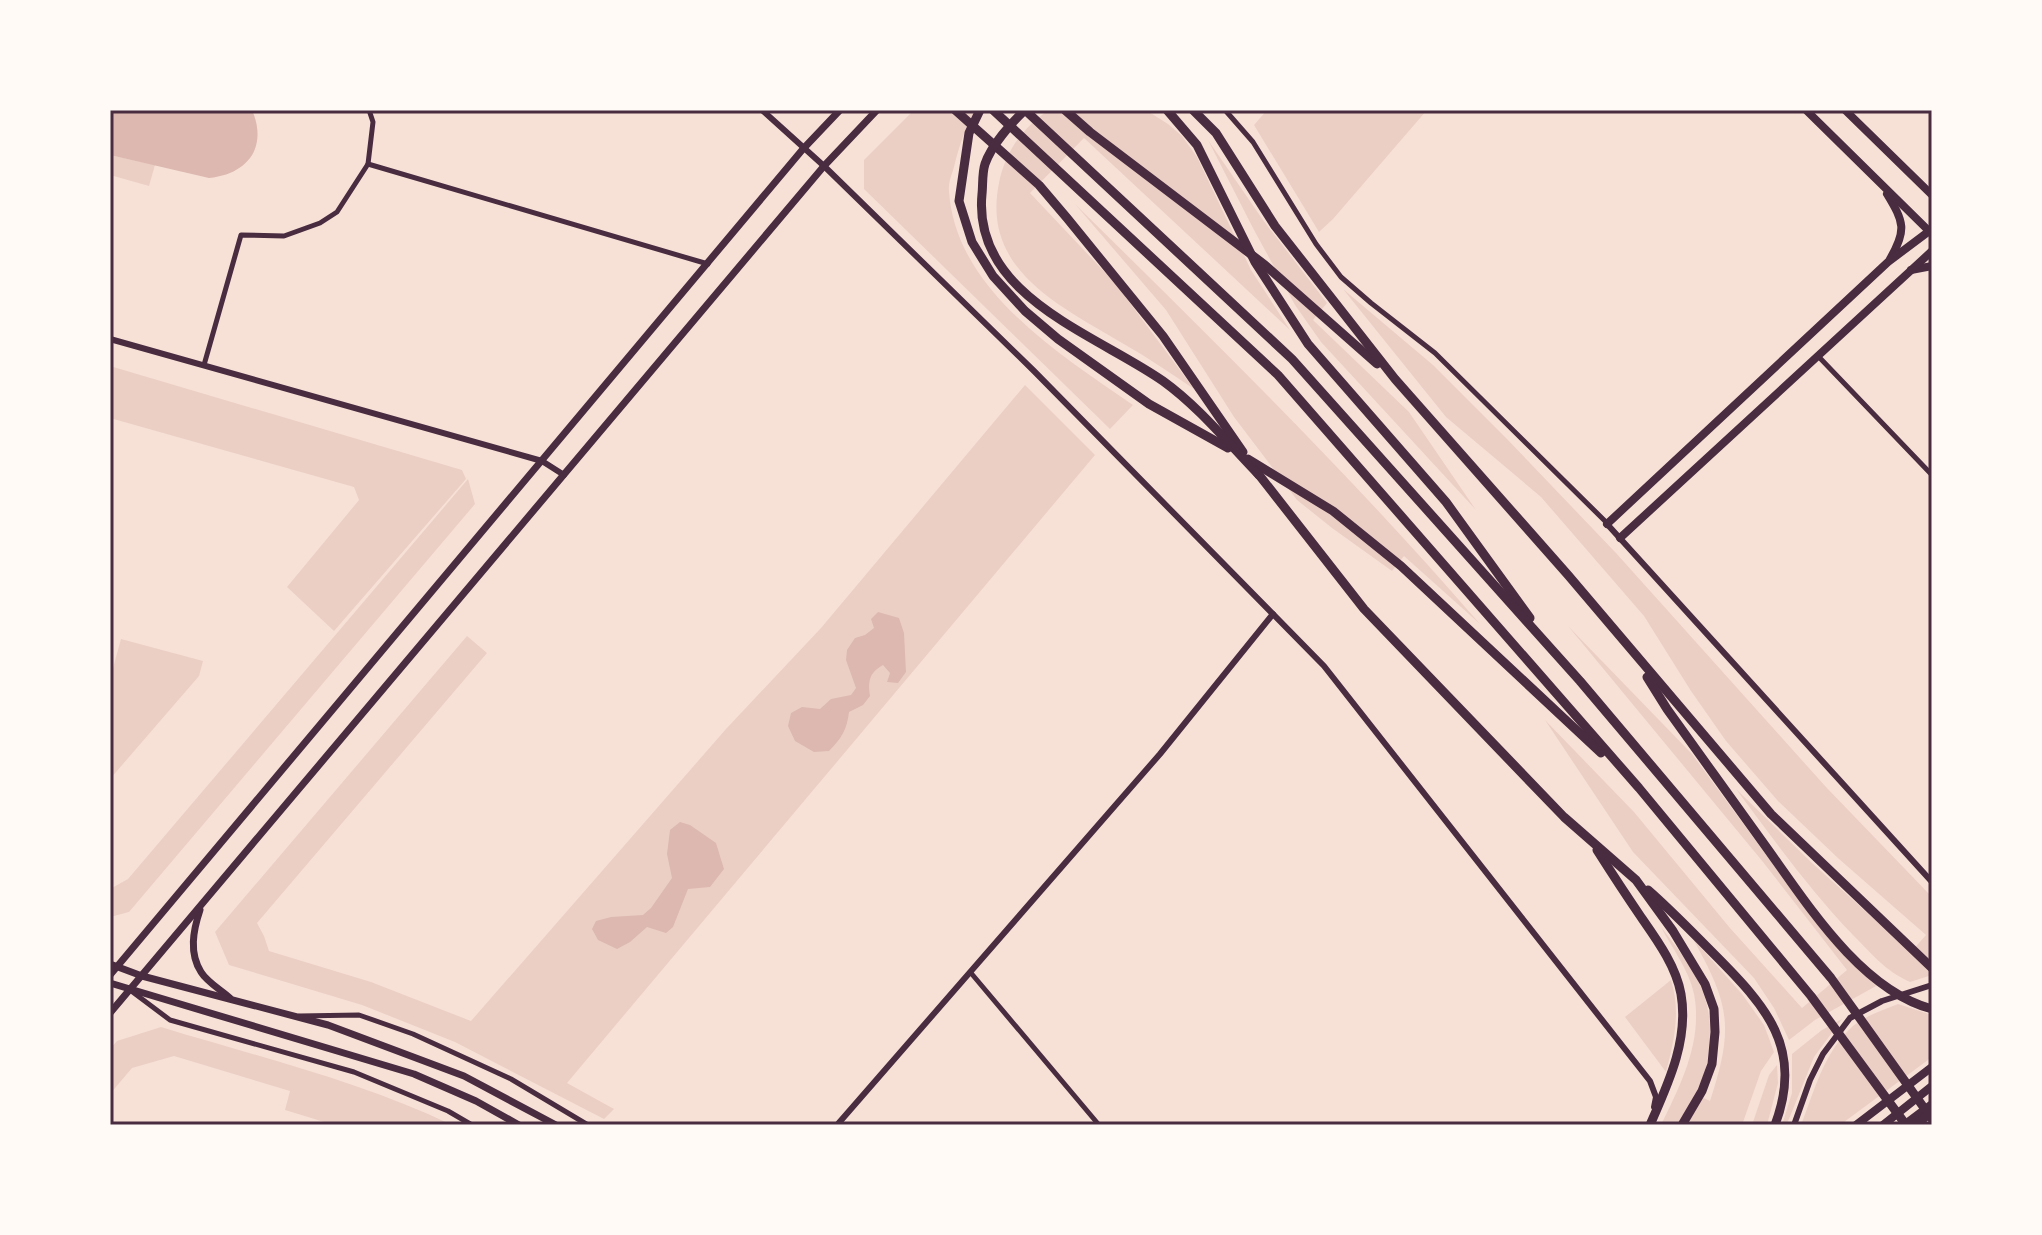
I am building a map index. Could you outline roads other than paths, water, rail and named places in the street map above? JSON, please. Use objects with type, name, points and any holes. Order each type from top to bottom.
[{"type":"highway","points":[[955,110],[1039,185],[1163,336],[1259,475],[1364,609],[1564,817],[1670,909],[1746,985],[1771,1019],[1782,1050],[1785,1071],[1783,1104],[1775,1125]]},
{"type":"highway","points":[[980,110],[969,133],[959,201],[972,242],[993,276],[1025,311],[1058,339],[1149,404],[1270,471],[1333,511],[1401,566],[1639,788]]},
{"type":"highway","points":[[993,110],[1278,375],[1639,788],[1811,996],[1905,1125]]},
{"type":"highway","points":[[1259,475],[1196,409],[1163,381],[1040,306],[1007,275],[991,251],[980,210],[985,164],[1001,137],[1025,110],[1292,359],[1563,663],[1831,978],[1932,1119]]},
{"type":"highway","points":[[1065,110],[1265,265],[1395,379]]},
{"type":"highway","points":[[1167,110],[1197,145],[1255,262],[1308,344],[1446,502],[1563,663]]},
{"type":"highway","points":[[1193,110],[1216,133],[1275,226],[1395,379],[1568,575],[1771,814],[1932,968]]},
{"type":"highway","points":[[1635,655],[1667,709],[1821,922],[1883,986],[1907,1001],[1932,1009]]},
{"type":"highway","points":[[1588,837],[1664,952],[1680,992],[1680,1037],[1674,1066],[1651,1122]]},
{"type":"highway","points":[[1636,880],[1673,931],[1705,984],[1714,1009],[1712,1064],[1702,1091],[1682,1125]]},
{"type":"highway","points":[[1916,1125],[1932,1111]]},
{"type":"main road","points":[[110,975],[112,963],[542,461],[803,149],[840,110]]},
{"type":"main road","points":[[110,1013],[824,166],[877,110]]},
{"type":"main road","points":[[1607,524],[1888,262],[1931,231],[1806,110]]},
{"type":"main road","points":[[1845,110],[1932,195]]},
{"type":"main road","points":[[1918,181],[1932,184]]},
{"type":"main road","points":[[1881,183],[1899,213],[1902,232],[1888,262]]},
{"type":"main road","points":[[1620,538],[1932,251]]},
{"type":"main road","points":[[1911,271],[1932,266]]},
{"type":"main road","points":[[202,905],[195,926],[193,951],[202,974],[232,999]]},
{"type":"main road","points":[[112,963],[142,976],[328,1025],[464,1076],[556,1125]]},
{"type":"main road","points":[[110,983],[414,1074],[476,1101],[519,1125]]},
{"type":"main road","points":[[1856,1125],[1932,1067]]},
{"type":"main road","points":[[1883,1125],[1932,1086]]},
{"type":"main road","points":[[1905,1125],[1932,1104]]},
{"type":"street","points":[[204,365],[241,235],[284,236],[320,223],[337,212],[368,164],[373,122],[369,110]]},
{"type":"street","points":[[762,110],[824,166],[1034,371],[1324,666],[1650,1081],[1656,1097],[1651,1122]]},
{"type":"street","points":[[1225,110],[1253,142],[1316,244],[1341,277],[1435,353],[1607,524],[1932,882]]},
{"type":"street","points":[[368,164],[708,264]]},
{"type":"street","points":[[110,339],[542,461],[564,475]]},
{"type":"street","points":[[1818,356],[1932,475]]},
{"type":"street","points":[[837,1125],[1160,754],[1273,614]]},
{"type":"street","points":[[971,973],[1099,1125]]},
{"type":"street","points":[[1794,1125],[1823,1054],[1850,1018],[1882,1001],[1932,985]]},
{"type":"street","points":[[130,990],[170,1020],[354,1072],[448,1111],[472,1125]]},
{"type":"street","points":[[293,1016],[359,1015],[413,1034],[511,1079],[588,1125]]}]
